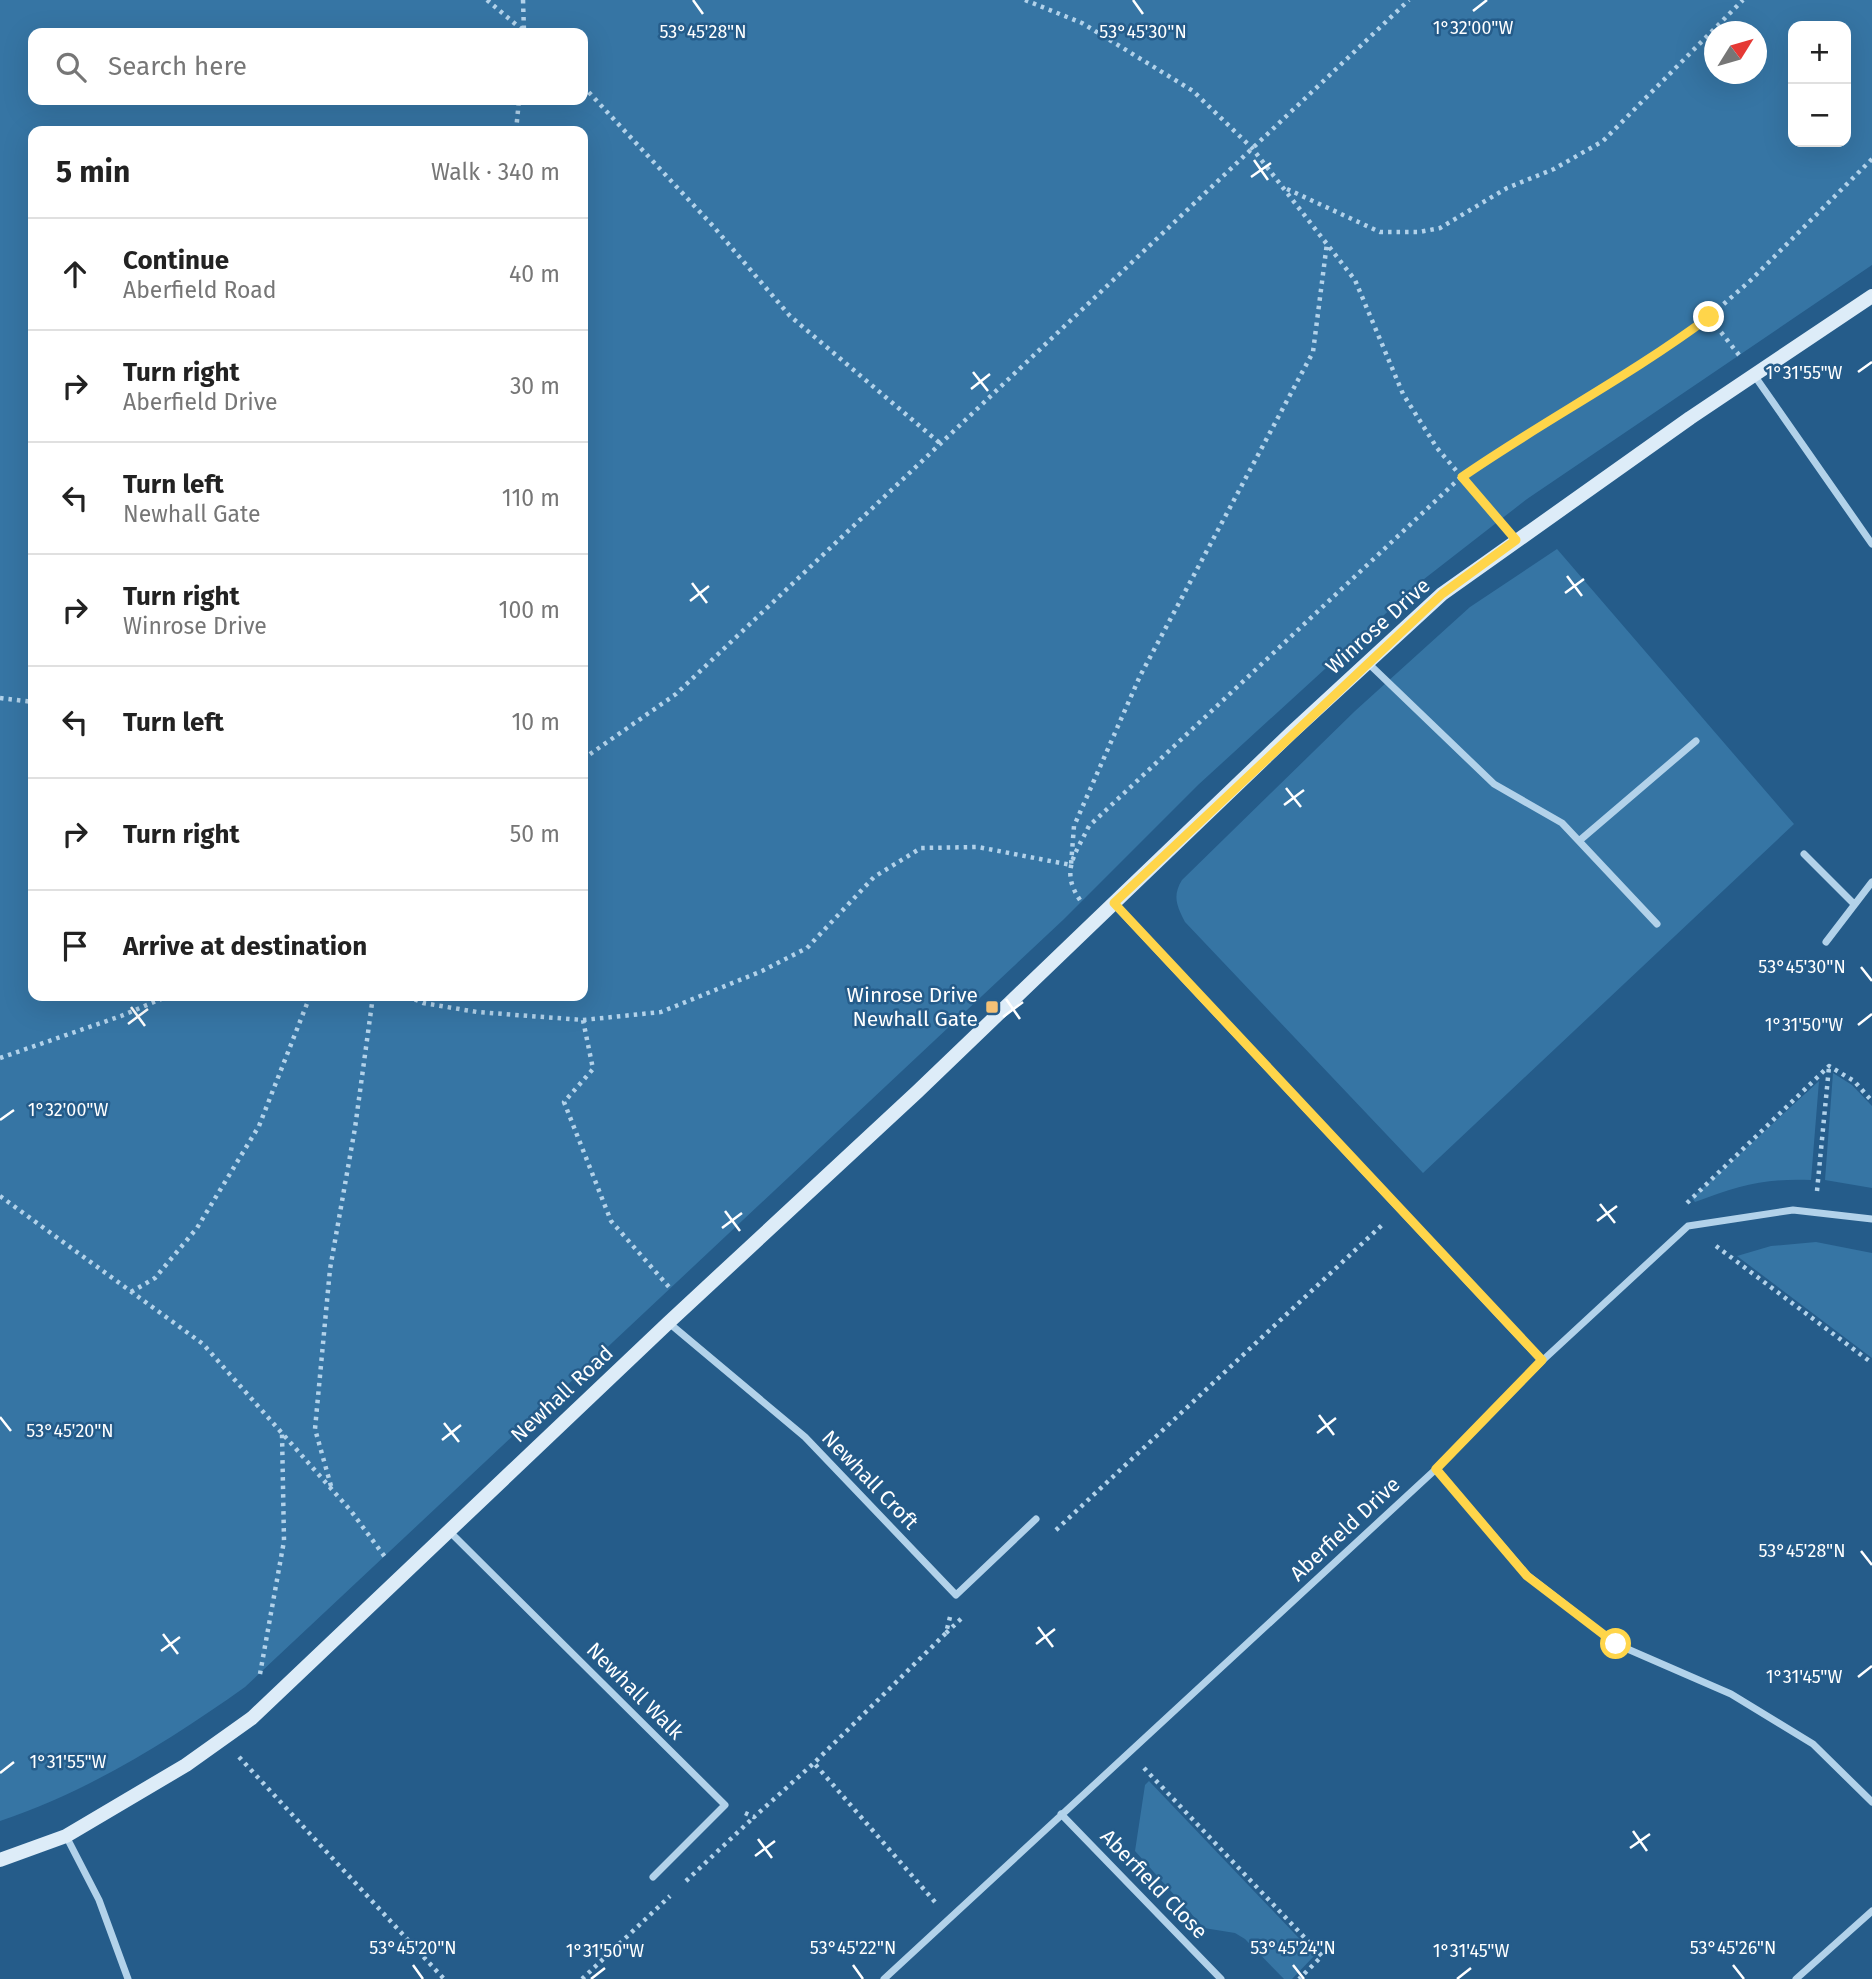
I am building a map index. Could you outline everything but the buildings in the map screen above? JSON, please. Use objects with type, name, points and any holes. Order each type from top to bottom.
[{"type":"street","name":"Winrose Drive","points":[[1114,903],[1442,594],[1754,375],[1872,296]]},
{"type":"street","points":[[1754,375],[1870,534],[1872,544]]},
{"type":"street","points":[[1368,663],[1494,784],[1562,823],[1657,924]]},
{"type":"street","points":[[1579,841],[1696,741]]},
{"type":"street","points":[[1804,854],[1853,903]]},
{"type":"street","points":[[1826,942],[1853,903],[1872,882]]},
{"type":"street","points":[[1114,903],[1542,1360]]},
{"type":"street","name":"Newhall Road","points":[[0,1860],[66,1836],[224,1741],[252,1718],[1114,903]]},
{"type":"street","points":[[1688,1226],[1793,1210],[1872,1219]]},
{"type":"street","name":"Aberfield Drive","points":[[884,1979],[948,1917],[1436,1469],[1542,1360],[1688,1226]]},
{"type":"street","name":"Newhall Croft","points":[[668,1323],[805,1437],[956,1595]]},
{"type":"street","points":[[1436,1469],[1527,1576],[1606,1637],[1616,1644],[1731,1694],[1813,1744],[1872,1802]]},
{"type":"street","points":[[956,1595],[1036,1519]]},
{"type":"street","name":"Newhall Walk","points":[[449,1531],[725,1805]]},
{"type":"street","points":[[653,1877],[725,1805]]},
{"type":"street","name":"Aberfield Close","points":[[1061,1814],[1221,1979]]},
{"type":"street","points":[[66,1836],[99,1900],[128,1979]]},
{"type":"street","points":[[1796,1979],[1872,1911]]},
{"type":"path","points":[[487,0],[519,28]]},
{"type":"path","points":[[523,0],[525,28]]},
{"type":"path","points":[[1025,0],[1082,23],[1193,91],[1252,148],[1355,280],[1403,394],[1437,448],[1516,540]]},
{"type":"path","points":[[588,756],[676,694],[1409,0]]},
{"type":"path","points":[[1286,189],[1380,232],[1419,232],[1440,228],[1507,188],[1554,169],[1603,141],[1743,0]]},
{"type":"path","points":[[588,91],[713,226],[790,316],[941,444]]},
{"type":"path","points":[[516,126],[519,105]]},
{"type":"path","points":[[1071,865],[1088,826],[1462,477],[1519,437],[1666,349],[1709,317],[1751,280],[1872,159]]},
{"type":"path","points":[[1094,922],[1069,884],[1074,826],[1140,676],[1312,352],[1326,243]]},
{"type":"path","points":[[1709,317],[1754,375]]},
{"type":"path","points":[[0,698],[28,701]]},
{"type":"path","points":[[418,1001],[477,1012],[583,1020],[661,1012],[762,971],[807,948],[874,877],[921,848],[978,847],[1071,865]]},
{"type":"path","points":[[0,1058],[156,1001]]},
{"type":"path","points":[[131,1292],[155,1278],[197,1228],[259,1126],[308,1001]]},
{"type":"path","points":[[331,1489],[315,1429],[330,1269],[355,1128],[372,1001]]},
{"type":"path","points":[[583,1020],[593,1069],[564,1102],[611,1221],[686,1306]]},
{"type":"path","points":[[1829,1066],[1854,1081],[1872,1101]]},
{"type":"path","points":[[1815,1213],[1829,1066]]},
{"type":"path","points":[[1829,1066],[1687,1200],[1688,1226],[1872,1363]]},
{"type":"path","points":[[0,1196],[203,1344],[331,1489],[400,1577]]},
{"type":"path","points":[[1047,1539],[1401,1207]]},
{"type":"path","points":[[252,1718],[284,1541],[282,1432]]},
{"type":"path","points":[[946,1633],[956,1595]]},
{"type":"path","points":[[725,1805],[754,1816],[814,1763],[966,1614]]},
{"type":"path","points":[[224,1741],[444,1979]]},
{"type":"path","points":[[1129,1753],[1322,1956],[1299,1979]]},
{"type":"path","points":[[814,1763],[948,1917]]},
{"type":"shaded area","points":[[0,0],[1872,0],[1872,265],[1527,499],[1419,583],[1198,785],[1063,920],[245,1687],[158,1745],[65,1795],[0,1821]]},
{"type":"shaded area","points":[[1557,549],[1794,824],[1423,1173],[1185,922],[1178,906],[1177,891],[1182,880],[1355,711],[1470,607]]},
{"type":"shaded area","points":[[1833,1073],[1852,1085],[1872,1106],[1872,1188],[1825,1180]]},
{"type":"shaded area","points":[[1819,1081],[1811,1180],[1752,1184],[1695,1202],[1692,1198]]},
{"type":"shaded area","points":[[1816,1242],[1872,1253],[1872,1358],[1737,1256],[1771,1246]]},
{"type":"shaded area","points":[[1149,1781],[1315,1955],[1292,1979],[1284,1979],[1245,1939],[1235,1933],[1204,1928],[1135,1851],[1145,1785]]},
{"type":"place","name":"Winrose Drive Newhall Gate","points":[[992,1007]]},
{"type":"route","points":[[1616,1644],[1527,1576],[1436,1469],[1542,1360],[1114,903],[1291,733],[1442,594],[1516,540],[1462,477],[1519,437],[1666,349],[1709,317]]}]
